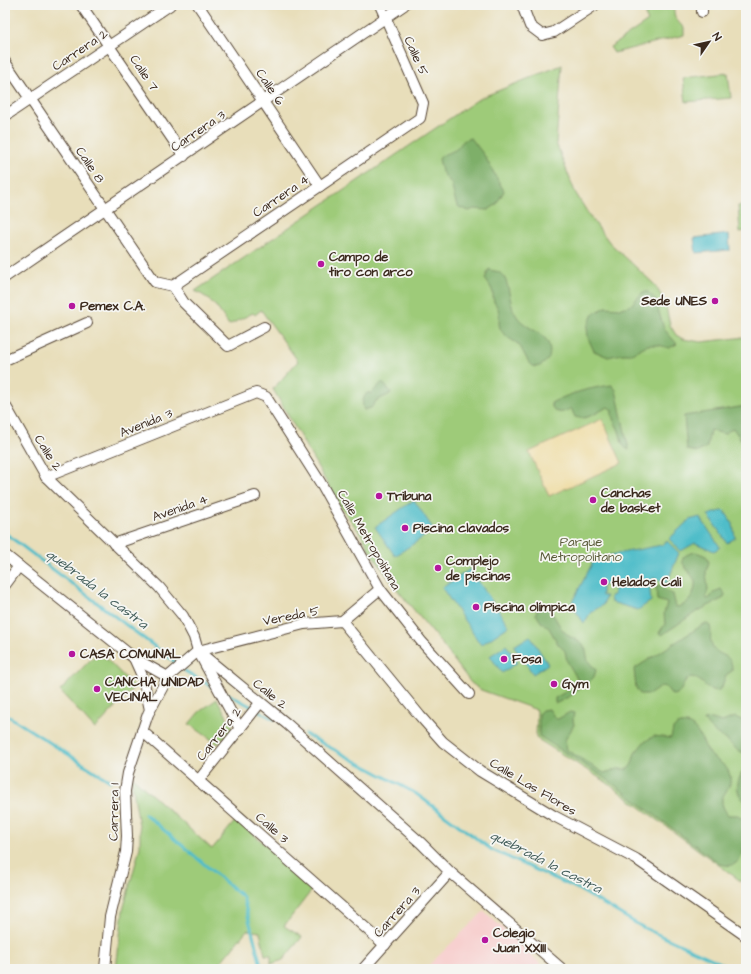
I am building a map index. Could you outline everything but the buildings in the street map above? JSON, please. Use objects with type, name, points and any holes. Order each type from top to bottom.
[{"type":"street","name":"Calle 7","points":[[81,5],[184,156]]},
{"type":"street","name":"Carrera 2","points":[[5,116],[170,5]]},
{"type":"street","name":"Calle 6","points":[[198,5],[320,186]]},
{"type":"street","name":"Calle 5","points":[[380,5],[423,103],[420,118]]},
{"type":"street","name":"Carrera 3","points":[[5,277],[404,5]]},
{"type":"street","points":[[522,5],[530,26],[542,34],[554,32],[595,5]]},
{"type":"street","name":"Calle 8","points":[[5,62],[155,282],[173,286]]},
{"type":"street","name":"Carrera 4","points":[[173,286],[420,118]]},
{"type":"street","points":[[173,286],[184,303],[228,346],[264,327]]},
{"type":"street","points":[[5,360],[87,323]]},
{"type":"street","name":"Avenida 3","points":[[46,477],[256,393]]},
{"type":"street","name":"Calle Metropolitana","points":[[256,393],[266,397],[271,404],[320,482],[380,589],[421,641],[469,694]]},
{"type":"street","name":"Calle 2","points":[[5,404],[46,477],[159,587],[183,616],[194,637],[198,650],[323,756],[421,843],[450,872],[562,969]]},
{"type":"street","name":"Avenida 4","points":[[114,544],[255,496]]},
{"type":"street","points":[[5,555],[134,658],[168,677]]},
{"type":"street","points":[[5,585],[19,566]]},
{"type":"street","points":[[342,620],[380,589]]},
{"type":"street","name":"Vereda 5","points":[[198,650],[304,624],[342,620]]},
{"type":"street","name":"Calle Las Flores","points":[[342,620],[443,742],[474,766],[554,816],[636,859],[746,936]]},
{"type":"street","points":[[198,650],[240,729]]},
{"type":"street","name":"Carrera 1","points":[[104,969],[110,917],[126,852],[127,836],[125,791],[134,751],[150,710],[168,677],[198,650]]},
{"type":"street","points":[[134,658],[143,678],[150,710]]},
{"type":"street","name":"Carrera 2","points":[[198,781],[260,703]]},
{"type":"street","name":"Calle 3","points":[[142,731],[385,945]]},
{"type":"street","name":"Carrera 3","points":[[362,969],[450,872]]},
{"type":"shaded area","name":"Colegio Juan XXIII","points":[[484,911],[546,969],[425,969]]},
{"type":"green space","points":[[659,5],[675,5],[674,15],[679,23],[684,27],[684,35],[614,53],[610,47],[648,21],[645,15]]},
{"type":"green space","name":"Parque Metropolitano","points":[[562,65],[556,143],[575,192],[589,215],[610,243],[655,285],[665,302],[670,325],[676,335],[683,339],[701,342],[746,337],[746,885],[606,782],[536,738],[537,710],[481,690],[471,683],[442,644],[395,587],[369,550],[365,540],[340,506],[273,389],[298,361],[261,310],[255,315],[253,313],[229,325],[211,301],[195,291],[480,98]]},
{"type":"green space","points":[[728,73],[731,98],[686,102],[683,78]]},
{"type":"green space","points":[[471,138],[484,155],[504,191],[496,205],[488,210],[474,209],[469,211],[459,207],[456,203],[451,183],[442,172],[439,159],[456,150],[465,140]]},
{"type":"green space","points":[[738,206],[746,206],[746,231],[740,232]]},
{"type":"green space","points":[[489,269],[499,272],[504,276],[508,286],[513,310],[516,315],[521,321],[539,333],[548,342],[550,349],[549,358],[543,364],[537,367],[529,363],[518,344],[508,338],[500,328],[499,312],[494,302],[490,286],[485,279]]},
{"type":"green space","points":[[643,292],[648,292],[655,299],[664,329],[677,344],[669,348],[659,345],[649,345],[632,354],[622,354],[608,357],[594,351],[588,338],[587,327],[593,314],[606,307],[620,308],[630,306]]},
{"type":"green space","points":[[382,382],[391,392],[390,394],[376,401],[371,408],[364,410],[363,403],[367,393],[372,393]]},
{"type":"green space","points":[[612,385],[616,390],[629,450],[623,444],[613,419],[612,410],[608,407],[588,417],[579,418],[575,417],[571,408],[559,412],[554,410],[552,407],[551,403],[565,396],[580,391]]},
{"type":"green space","points":[[746,406],[746,447],[733,428],[724,434],[710,430],[707,447],[698,452],[687,450],[684,416]]},
{"type":"green space","points":[[696,552],[706,556],[709,562],[706,572],[708,590],[706,596],[707,599],[710,598],[714,592],[721,589],[725,594],[724,598],[696,612],[662,635],[659,633],[665,624],[664,613],[667,603],[657,600],[656,586],[660,585],[667,592],[673,594],[676,607],[685,604],[693,594],[695,581],[682,560],[688,554]]},
{"type":"green space","points":[[541,604],[548,606],[561,628],[569,636],[583,644],[588,661],[596,670],[594,677],[588,683],[579,687],[572,695],[557,703],[555,703],[555,698],[572,688],[578,680],[567,661],[565,651],[558,644],[549,628],[541,622],[536,614],[537,609]]},
{"type":"green space","points":[[704,624],[710,626],[712,645],[718,652],[730,660],[732,665],[732,671],[726,675],[721,689],[717,691],[709,689],[699,680],[691,677],[679,693],[676,694],[672,695],[666,687],[662,686],[650,694],[640,694],[636,688],[634,669]]},
{"type":"green space","name":"CANCHA UNIDAD VECINAL","points":[[99,651],[134,687],[95,729],[60,691]]},
{"type":"green space","points":[[217,699],[233,727],[218,744],[189,724],[199,712]]},
{"type":"green space","points":[[549,709],[555,718],[558,719],[570,712],[574,713],[574,725],[565,740],[567,750],[604,773],[617,769],[628,769],[632,764],[635,753],[644,742],[654,736],[671,738],[673,729],[681,724],[687,724],[695,729],[709,753],[729,772],[729,787],[722,798],[724,808],[728,815],[738,815],[746,822],[745,844],[740,860],[732,865],[720,864],[608,780],[539,736],[539,713],[542,710]]},
{"type":"green space","points":[[735,717],[746,722],[746,753],[737,749],[718,735],[704,720],[712,719],[722,722]]},
{"type":"green space","points":[[746,766],[746,803],[739,794],[738,785],[740,776]]},
{"type":"green space","points":[[131,776],[212,849],[236,820],[315,886],[284,926],[302,937],[283,960],[271,964],[271,955],[265,955],[260,932],[247,930],[215,969],[116,969],[123,910],[140,847],[140,832]]},
{"type":"sand","points":[[602,419],[622,463],[549,496],[529,452]]},
{"type":"water","points":[[729,234],[730,250],[696,253],[694,238]]},
{"type":"water","name":"Piscina clavados","points":[[414,500],[434,530],[395,556],[375,527]]},
{"type":"water","points":[[724,510],[733,524],[735,538],[727,543],[708,515]]},
{"type":"water","points":[[700,517],[720,547],[714,551],[695,543],[681,551],[669,539],[689,520]]},
{"type":"water","points":[[667,541],[679,553],[667,583],[654,578],[649,582],[651,601],[638,610],[611,602],[610,596],[614,595],[614,585],[602,585],[602,596],[606,596],[603,605],[591,612],[584,623],[571,604],[595,558],[662,545]]},
{"type":"water","name":"Piscina olímpica","points":[[470,569],[509,626],[481,645],[442,588]]},
{"type":"water","points":[[530,636],[548,664],[533,674],[514,646]]},
{"type":"water","name":"Fosa","points":[[506,645],[518,662],[502,673],[490,656]]},
{"type":"waterway","name":"quebrada la castra","points":[[5,533],[175,662]]},
{"type":"waterway","name":"quebrada la castra","points":[[185,671],[213,687]]},
{"type":"waterway","name":"quebrada la castra","points":[[228,694],[254,708]]},
{"type":"waterway","name":"quebrada la castra","points":[[258,711],[274,719]]},
{"type":"waterway","points":[[5,714],[110,781]]},
{"type":"waterway","name":"quebrada la castra","points":[[305,734],[415,793],[492,850],[578,889],[644,928],[734,969]]},
{"type":"waterway","points":[[145,814],[243,897],[262,969]]},
{"type":"place","name":"Campo de tiro con arco","points":[[321,264]]},
{"type":"place","name":"Sede UNES","points":[[715,301]]},
{"type":"place","name":"Pemex C.A.","points":[[72,306]]},
{"type":"place","name":"Tribuna","points":[[379,496]]},
{"type":"place","name":"Canchas de basket","points":[[593,500]]},
{"type":"place","name":"Piscina clavados","points":[[405,528]]},
{"type":"place","name":"Complejo de piscinas","points":[[438,568]]},
{"type":"place","name":"Helados Cali","points":[[604,582]]},
{"type":"place","name":"Piscina olímpica","points":[[476,607]]},
{"type":"place","name":"CASA COMUNAL","points":[[72,654]]},
{"type":"place","name":"Fosa","points":[[504,659]]},
{"type":"place","name":"Gym","points":[[554,684]]},
{"type":"place","name":"CANCHA UNIDAD VECINAL","points":[[97,689]]},
{"type":"place","name":"Colegio Juan XXIII","points":[[485,940]]}]
